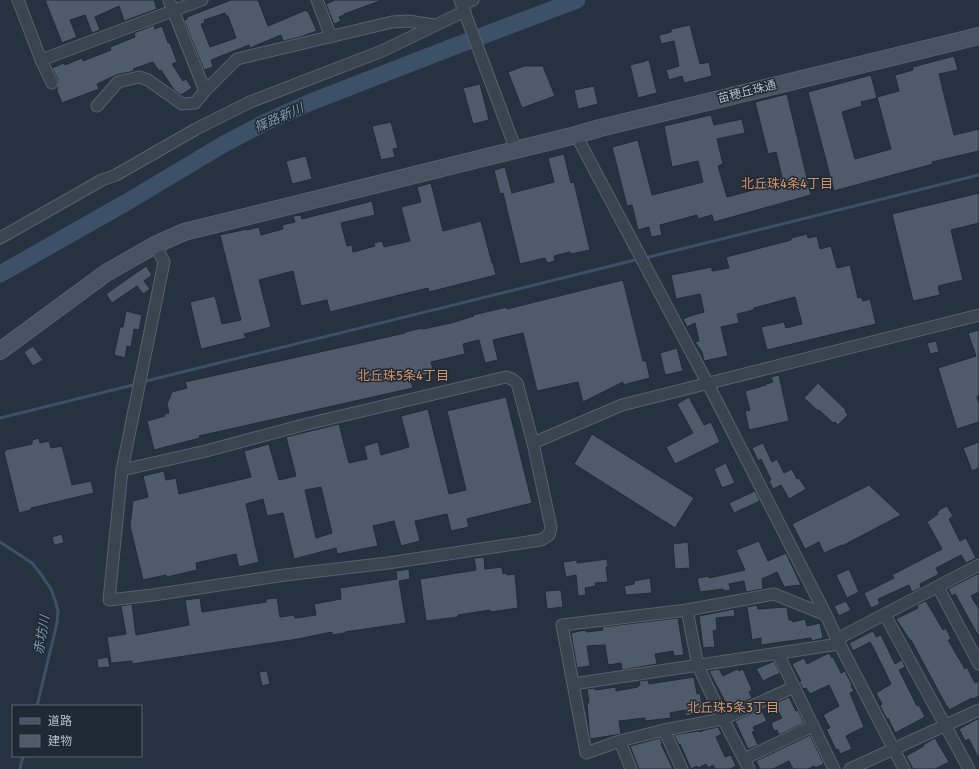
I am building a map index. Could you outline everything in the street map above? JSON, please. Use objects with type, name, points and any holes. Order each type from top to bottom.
[{"type":"street","points":[[18,0],[41,60],[52,83]]},
{"type":"street","points":[[41,60],[171,5],[202,0]]},
{"type":"street","points":[[318,0],[331,36]]},
{"type":"street","points":[[0,238],[102,180],[116,175],[196,129],[250,102],[382,51],[434,25],[464,8],[473,0]]},
{"type":"street","points":[[171,5],[205,91]]},
{"type":"street","points":[[464,8],[516,150]]},
{"type":"street","points":[[96,106],[118,82],[139,77],[148,80],[182,104],[195,103],[237,59],[392,22],[408,21],[434,25]]},
{"type":"street","name":"苗穂丘珠通","points":[[0,351],[106,273],[155,245],[184,232],[600,128],[979,36]]},
{"type":"street","points":[[576,135],[708,384],[904,769]]},
{"type":"street","points":[[122,470],[206,451],[506,377],[512,378],[517,383],[533,443],[552,527],[549,535],[541,540],[404,560],[285,575],[153,596],[108,600],[122,470],[164,262],[155,245]]},
{"type":"street","points":[[533,443],[622,405],[979,315]]},
{"type":"street","points":[[573,684],[778,654],[838,642],[979,565]]},
{"type":"street","points":[[938,587],[979,664]]},
{"type":"street","points":[[794,687],[722,719],[664,730],[620,741],[586,753],[562,625],[687,610],[774,594],[826,615]]},
{"type":"street","points":[[687,610],[698,666],[722,719],[746,764],[813,726]]},
{"type":"street","points":[[885,615],[968,769]]},
{"type":"street","points":[[778,654],[834,769]]},
{"type":"street","points":[[850,769],[979,710]]},
{"type":"street","points":[[664,730],[682,769]]},
{"type":"street","points":[[620,741],[631,769]]},
{"type":"building","points":[[45,0],[154,0],[157,9],[124,21],[119,6],[95,17],[100,30],[92,33],[85,15],[70,20],[77,37],[62,43]]},
{"type":"building","points":[[231,0],[258,0],[268,26],[306,10],[307,12],[308,11],[317,31],[283,41],[281,35],[250,48],[249,45],[211,60],[213,67],[204,70],[184,20],[187,19],[187,17]],"holes":[[[225,13],[226,16],[228,16],[236,38],[210,47],[201,24],[205,23],[204,20]]]},
{"type":"building","points":[[335,0],[380,1],[344,14],[339,17],[341,21],[334,24],[326,4]]},
{"type":"building","points":[[154,25],[155,29],[162,26],[177,62],[172,64],[183,81],[186,79],[192,88],[181,95],[174,90],[161,70],[159,71],[153,62],[133,69],[134,71],[116,75],[97,84],[99,89],[62,103],[57,91],[58,80],[52,68],[64,63],[65,65],[82,58],[83,61],[111,50],[110,47],[135,37],[134,33]]},
{"type":"building","points":[[690,25],[700,64],[709,62],[712,76],[684,83],[682,76],[669,80],[666,70],[679,66],[674,41],[661,44],[659,35],[671,32],[671,29]]},
{"type":"building","points":[[954,56],[958,70],[939,74],[954,135],[979,129],[979,151],[932,162],[933,164],[834,191],[808,92],[871,75],[877,98],[861,102],[862,106],[842,112],[855,159],[891,149],[877,97],[899,91],[895,75],[913,70],[913,67]]},
{"type":"building","points":[[649,60],[657,93],[638,98],[630,65]]},
{"type":"building","points":[[524,66],[543,66],[555,96],[522,108],[508,72]]},
{"type":"building","points":[[480,84],[489,120],[473,124],[463,88]]},
{"type":"building","points":[[594,86],[598,104],[578,109],[574,90]]},
{"type":"building","points":[[787,94],[811,195],[714,222],[712,215],[698,219],[697,215],[660,225],[662,235],[651,237],[649,227],[638,230],[632,205],[627,206],[612,147],[638,140],[652,195],[703,182],[698,161],[672,167],[664,126],[711,115],[714,125],[742,119],[745,133],[717,139],[723,164],[718,166],[727,197],[761,188],[760,183],[782,177],[776,152],[768,154],[755,102]]},
{"type":"building","points":[[391,122],[398,148],[393,149],[395,157],[381,160],[372,126]]},
{"type":"building","points":[[564,154],[571,183],[574,182],[590,250],[571,254],[570,252],[554,256],[555,261],[547,263],[545,258],[520,264],[503,193],[500,194],[494,170],[505,167],[512,193],[554,182],[548,158]]},
{"type":"building","points":[[306,156],[312,179],[292,184],[286,161]]},
{"type":"building","points":[[431,183],[443,231],[481,221],[496,275],[429,292],[428,288],[330,312],[327,300],[301,306],[293,271],[259,280],[271,327],[244,334],[246,338],[201,349],[190,302],[215,296],[222,324],[241,320],[220,235],[259,227],[261,235],[283,229],[282,225],[295,222],[293,216],[301,215],[302,219],[372,201],[375,215],[341,223],[347,246],[352,245],[353,252],[375,246],[374,243],[382,241],[384,247],[410,241],[401,207],[421,202],[417,187]]},
{"type":"building","points":[[979,193],[979,223],[951,230],[963,280],[938,286],[940,295],[913,301],[892,214]]},
{"type":"building","points":[[807,234],[808,238],[817,236],[820,249],[831,246],[837,268],[850,265],[858,298],[861,297],[863,301],[870,299],[876,324],[767,350],[761,327],[784,322],[786,328],[802,324],[795,297],[737,314],[739,323],[721,327],[728,356],[704,361],[702,352],[695,342],[699,341],[695,323],[687,327],[683,319],[704,312],[700,294],[676,299],[671,275],[712,267],[712,271],[729,268],[726,257],[791,240],[791,238]]},
{"type":"building","points":[[146,266],[152,275],[144,281],[150,289],[143,294],[137,286],[112,303],[106,294]]},
{"type":"building","points":[[623,280],[643,361],[646,361],[650,378],[623,385],[623,382],[583,402],[578,382],[537,391],[523,333],[493,340],[498,360],[485,363],[479,340],[463,344],[465,354],[431,362],[434,373],[410,378],[413,388],[199,436],[200,438],[154,450],[147,421],[165,416],[164,414],[169,413],[167,404],[172,392],[187,388],[185,382],[422,328],[451,323],[474,316],[473,315],[507,307],[507,309]]},
{"type":"building","points":[[126,311],[142,315],[139,330],[134,329],[131,347],[127,346],[125,358],[114,355],[120,327],[123,327]]},
{"type":"building","points":[[979,330],[979,396],[977,396],[979,404],[979,422],[957,429],[938,368],[976,356],[968,333]]},
{"type":"building","points":[[936,341],[939,352],[930,354],[927,343]]},
{"type":"building","points":[[33,346],[43,360],[33,366],[24,352]]},
{"type":"building","points":[[677,348],[683,371],[665,375],[660,353]]},
{"type":"building","points":[[779,375],[789,421],[749,430],[745,411],[750,410],[745,391],[773,382],[771,377]]},
{"type":"building","points":[[818,383],[846,410],[845,411],[848,415],[838,425],[835,422],[833,423],[804,398]]},
{"type":"building","points":[[506,397],[532,503],[467,519],[469,527],[451,531],[447,514],[415,521],[420,541],[401,546],[394,521],[373,526],[378,546],[337,554],[336,548],[294,559],[283,513],[267,516],[263,499],[246,504],[259,562],[239,567],[236,554],[196,563],[197,570],[167,577],[166,575],[143,580],[130,526],[133,501],[148,497],[143,476],[164,471],[166,480],[176,478],[179,494],[251,477],[244,451],[269,444],[279,480],[296,476],[286,437],[339,424],[349,463],[367,459],[364,446],[378,442],[381,455],[409,447],[401,416],[428,409],[449,494],[466,490],[447,411]],"holes":[[[321,487],[332,533],[316,538],[305,490]]]},
{"type":"building","points":[[689,397],[704,425],[711,422],[720,442],[675,464],[666,447],[693,433],[677,404]]},
{"type":"building","points":[[592,434],[694,498],[675,528],[574,464]]},
{"type":"building","points":[[39,438],[40,443],[49,441],[51,448],[62,446],[72,485],[91,481],[94,493],[31,508],[31,510],[19,513],[4,452],[5,450],[32,444],[32,440]]},
{"type":"building","points":[[979,442],[979,468],[972,471],[963,448]]},
{"type":"building","points":[[763,443],[772,462],[777,459],[784,473],[792,469],[797,479],[799,478],[806,489],[789,499],[781,485],[773,489],[769,481],[771,480],[761,459],[758,461],[752,448]]},
{"type":"building","points":[[726,463],[735,483],[722,488],[714,469]]},
{"type":"building","points":[[869,485],[901,515],[842,546],[824,553],[819,542],[805,549],[792,524]]},
{"type":"building","points":[[755,491],[760,501],[734,513],[729,503]]},
{"type":"building","points":[[947,506],[953,516],[949,519],[960,541],[966,538],[976,558],[966,563],[961,555],[936,568],[939,574],[920,584],[920,588],[912,592],[909,585],[878,599],[880,604],[871,608],[864,593],[894,578],[892,575],[942,549],[927,522],[938,514],[937,512],[939,510]]},
{"type":"building","points":[[62,534],[64,543],[54,545],[52,537]]},
{"type":"building","points":[[759,541],[768,561],[786,553],[801,585],[784,587],[777,572],[762,579],[763,589],[746,592],[744,581],[729,584],[731,590],[723,591],[723,589],[700,592],[697,578],[709,576],[709,578],[745,570],[736,550]]},
{"type":"building","points":[[688,542],[690,568],[675,569],[673,544]]},
{"type":"building","points":[[484,557],[485,569],[502,567],[503,574],[515,574],[518,608],[490,612],[490,610],[458,615],[458,617],[426,621],[420,579],[476,570],[474,558]]},
{"type":"building","points":[[607,559],[608,567],[606,567],[608,582],[595,583],[596,586],[585,588],[586,595],[578,596],[576,575],[566,577],[563,562],[577,560],[577,563]]},
{"type":"building","points":[[409,569],[410,579],[399,581],[406,623],[332,635],[332,632],[298,639],[132,664],[132,661],[111,663],[107,637],[126,634],[121,606],[132,604],[136,635],[189,625],[185,600],[200,598],[202,612],[266,602],[266,599],[277,598],[280,617],[294,615],[295,618],[316,615],[314,604],[341,599],[340,588],[397,579],[396,571]]},
{"type":"building","points":[[849,569],[859,592],[847,598],[836,575]]},
{"type":"building","points":[[979,573],[979,592],[971,596],[979,609],[979,637],[955,594],[952,596],[948,589]]},
{"type":"building","points":[[650,578],[652,593],[626,595],[624,586],[634,584],[634,581]]},
{"type":"building","points":[[561,590],[563,607],[547,609],[545,591]]},
{"type":"building","points":[[846,601],[851,610],[839,616],[834,606]]},
{"type":"building","points":[[926,601],[943,630],[946,628],[951,639],[948,640],[965,669],[967,667],[975,683],[979,681],[979,696],[949,710],[911,640],[896,619],[918,608],[917,605]]},
{"type":"building","points":[[757,605],[758,609],[787,607],[789,620],[792,620],[793,622],[805,619],[807,626],[820,623],[823,638],[812,641],[811,638],[761,645],[761,638],[752,640],[747,607]]},
{"type":"building","points":[[734,609],[735,616],[716,618],[717,630],[713,631],[715,647],[703,648],[699,616]]},
{"type":"building","points":[[678,618],[684,655],[674,656],[673,651],[655,654],[657,664],[622,670],[621,663],[608,665],[605,645],[587,646],[590,666],[577,668],[571,633],[585,630],[586,632],[603,630],[602,627]]},
{"type":"building","points":[[873,631],[876,637],[881,635],[895,664],[902,660],[905,667],[899,670],[917,706],[919,705],[925,717],[895,733],[880,706],[882,704],[876,693],[891,684],[874,649],[870,642],[853,651],[849,643]]},
{"type":"building","points":[[829,653],[832,658],[833,657],[841,673],[845,671],[852,685],[851,686],[854,691],[850,693],[864,727],[846,736],[852,749],[840,754],[838,749],[836,750],[826,729],[830,728],[823,715],[839,706],[829,685],[810,694],[806,688],[803,689],[799,682],[801,681],[792,664],[804,658],[807,664]]},
{"type":"building","points":[[108,657],[110,667],[98,668],[97,659]]},
{"type":"building","points":[[774,661],[780,673],[763,681],[756,669]]},
{"type":"building","points":[[719,669],[723,676],[737,669],[739,671],[743,669],[752,690],[749,692],[752,698],[729,709],[709,671]]},
{"type":"building","points":[[267,671],[270,684],[262,686],[259,672]]},
{"type":"building","points":[[694,677],[697,694],[700,693],[704,713],[686,716],[685,710],[670,713],[671,718],[645,721],[645,718],[619,721],[621,734],[590,739],[587,689],[594,688],[595,690],[616,687],[616,691],[638,687],[640,685],[639,681],[648,680],[649,684]]},
{"type":"building","points":[[789,697],[796,711],[798,710],[804,723],[779,735],[777,730],[774,731],[771,723],[782,718],[774,704]]},
{"type":"building","points":[[761,709],[767,721],[753,727],[755,731],[752,732],[758,745],[748,749],[735,721]]},
{"type":"building","points":[[979,718],[979,759],[969,739],[965,741],[959,729]]},
{"type":"building","points":[[718,727],[722,734],[716,737],[725,757],[731,755],[736,766],[730,769],[715,769],[713,765],[708,768],[706,764],[698,768],[697,766],[691,769],[680,744],[679,745],[674,735],[700,732]]},
{"type":"building","points":[[810,735],[824,764],[815,768],[814,766],[808,769],[793,769],[789,761],[773,769],[760,769],[756,761]]},
{"type":"building","points":[[660,738],[661,744],[673,769],[639,769],[630,746]]},
{"type":"building","points":[[935,738],[949,762],[935,769],[913,769],[906,756]]},
{"type":"waterway","name":"篠路新川","points":[[0,274],[127,202],[224,144],[266,122],[311,102],[577,0]]},
{"type":"waterway","points":[[645,258],[979,175]]},
{"type":"waterway","points":[[142,382],[639,259]]},
{"type":"waterway","points":[[0,418],[137,384]]},
{"type":"waterway","name":"赤坊川","points":[[0,542],[32,563],[51,589],[58,611],[57,623],[37,705]]},
{"type":"waterway","name":"赤坊川","points":[[20,769],[23,757]]},
{"type":"district","name":"北丘珠4条4丁目","points":[[787,184]]},
{"type":"district","name":"北丘珠5条4丁目","points":[[403,376]]},
{"type":"district","name":"北丘珠5条3丁目","points":[[733,708]]}]
